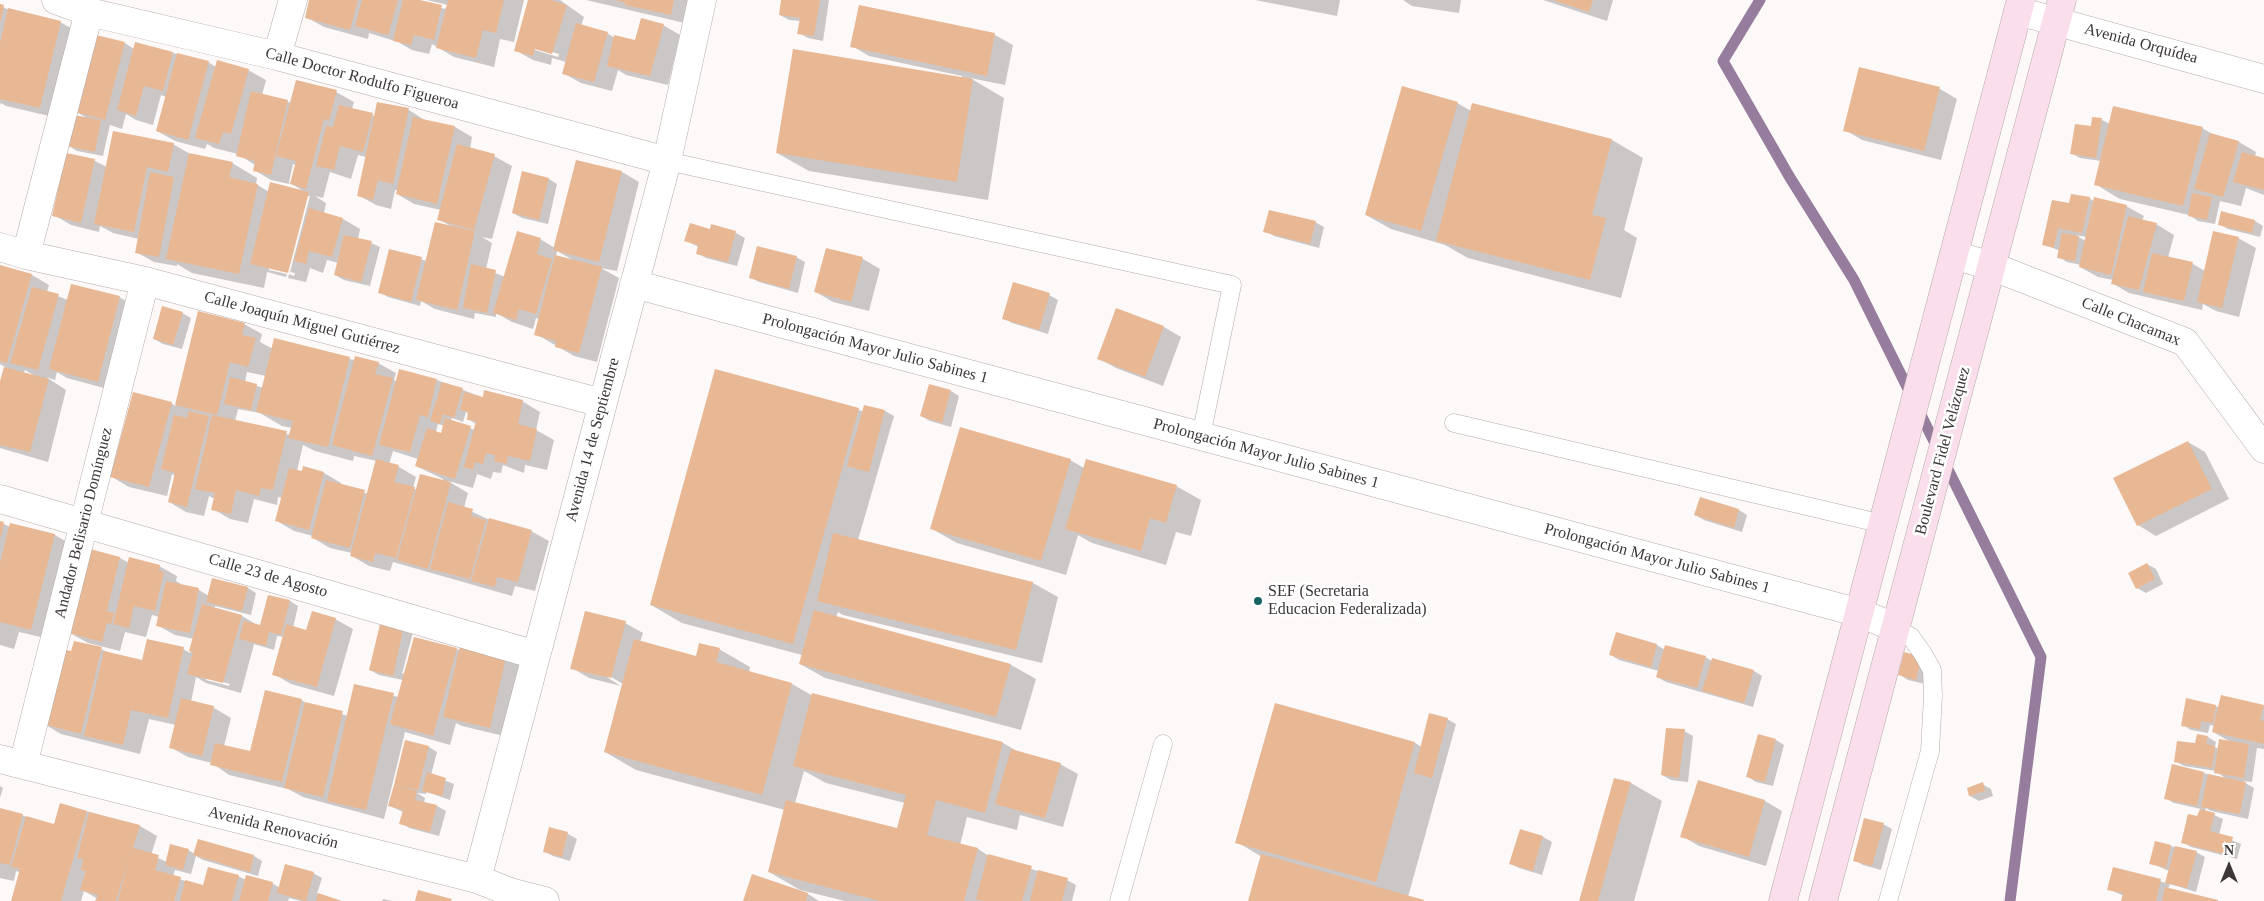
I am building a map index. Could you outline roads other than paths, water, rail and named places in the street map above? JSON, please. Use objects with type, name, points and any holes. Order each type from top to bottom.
[{"type":"main road","points":[[1783,901],[2019,6]]},
{"type":"main road","name":"Boulevard Fidel Velázquez","points":[[1823,901],[2059,10]]},
{"type":"street","name":"Calle Doctor Rodulfo Figueroa","points":[[56,0],[89,12],[277,56],[667,161]]},
{"type":"street","points":[[277,56],[293,0]]},
{"type":"street","name":"Avenida 14 de Septiembre","points":[[477,879],[667,161],[702,0]]},
{"type":"street","name":"Avenida Orquídea","points":[[2019,6],[2059,10],[2264,78]]},
{"type":"street","points":[[26,255],[89,12]]},
{"type":"street","name":"Calle Joaquín Miguel Gutiérrez","points":[[0,247],[26,255],[145,281],[602,403]]},
{"type":"street","name":"Calle Chacamax","points":[[1954,255],[1992,266],[2185,342],[2264,449]]},
{"type":"street","name":"Andador Belisario Domínguez","points":[[11,762],[84,523],[145,281]]},
{"type":"street","name":"Prolongación Mayor Julio Sabines 1","points":[[634,284],[1860,613],[1896,628]]},
{"type":"street","name":"Calle 23 de Agosto","points":[[0,500],[536,655]]},
{"type":"street","name":"Avenida Renovación","points":[[11,762],[477,879],[509,897],[544,901]]},
{"type":"lane","points":[[667,161],[1232,285],[1201,436]]},
{"type":"lane","points":[[1454,423],[1883,524]]},
{"type":"lane","points":[[1888,901],[1930,750],[1934,696],[1932,670],[1911,638],[1896,628]]},
{"type":"lane","points":[[1119,901],[1163,744]]},
{"type":"waterway","points":[[1760,0],[1723,61],[1789,176],[1854,280],[2041,657],[2010,901]]},
{"type":"place","name":"SEF (Secretaria Educacion Federalizada)","points":[[1258,601]]}]
